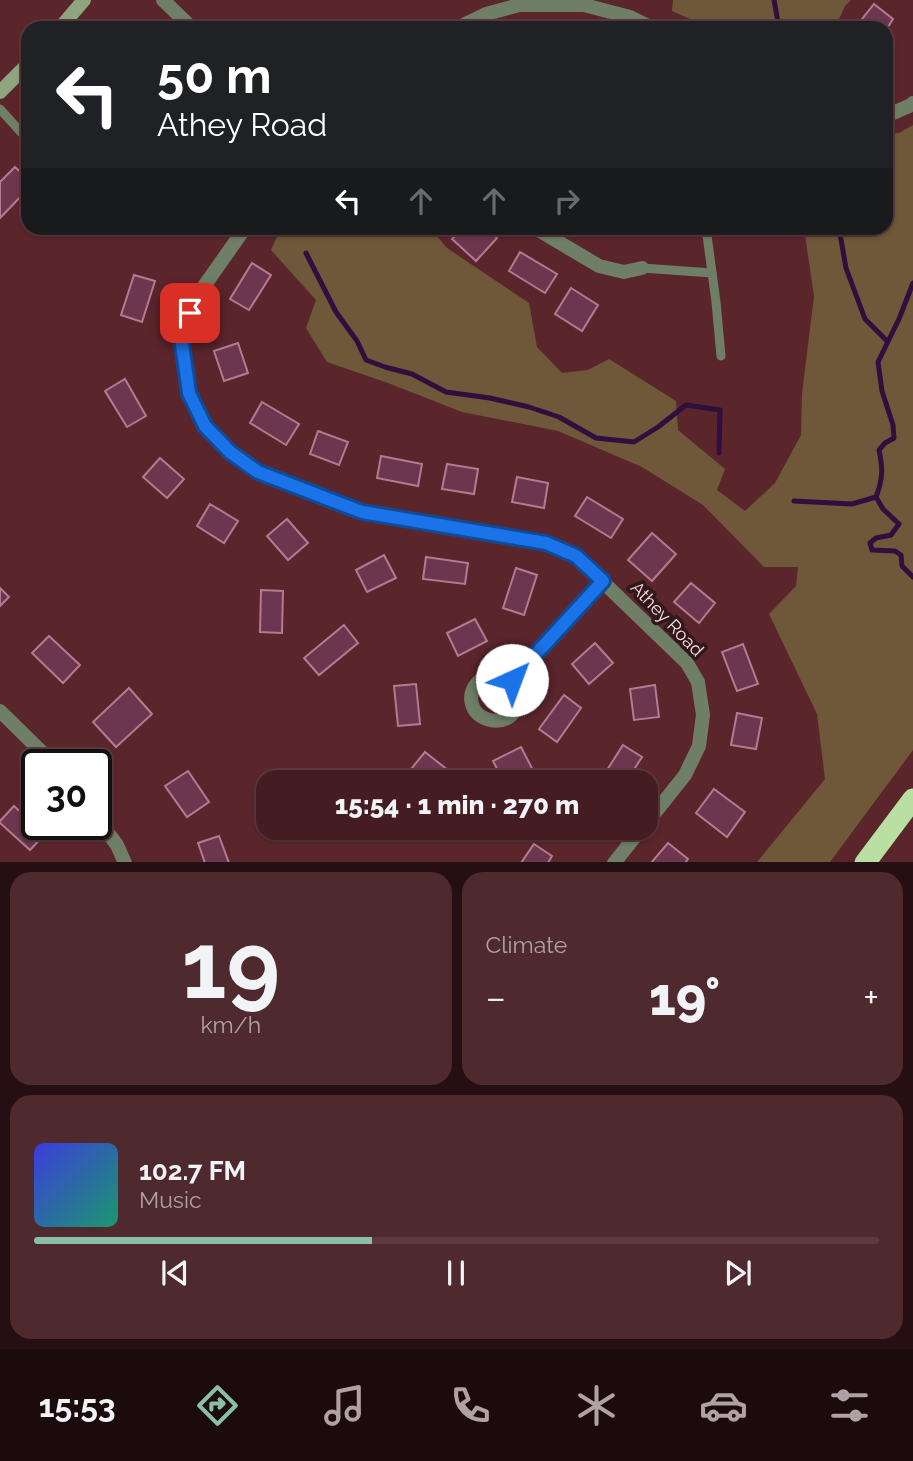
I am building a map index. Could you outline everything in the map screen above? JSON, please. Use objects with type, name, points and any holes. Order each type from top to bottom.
[{"type":"highway","points":[[866,862],[913,799]]},
{"type":"main road","points":[[65,21],[81,1]]},
{"type":"main road","points":[[0,92],[21,71]]},
{"type":"street","points":[[163,0],[185,21]]},
{"type":"street","points":[[472,21],[519,5],[584,5],[637,21]]},
{"type":"street","points":[[893,113],[913,103]]},
{"type":"street","name":"Athey Road","points":[[240,235],[195,299],[184,328],[182,344],[189,393],[205,426],[230,452],[258,472],[362,512],[546,543],[576,556],[687,663],[698,682],[703,715],[699,746],[685,775],[658,809]]},
{"type":"street","points":[[547,235],[599,266],[624,272],[642,268]]},
{"type":"street","points":[[512,680],[603,581]]},
{"type":"street","points":[[0,711],[39,749]]},
{"type":"street","points":[[112,838],[125,862]]},
{"type":"street","name":"Athey Road","points":[[615,862],[633,840]]},
{"type":"lane","points":[[0,110],[21,132]]},
{"type":"lane","points":[[706,235],[720,356]]},
{"type":"lane","points":[[642,268],[712,273]]},
{"type":"shaded area","points":[[673,0],[851,0],[838,21],[694,21],[672,11]]},
{"type":"shaded area","points":[[913,125],[913,750],[830,862],[757,862],[825,779],[817,714],[769,614],[796,586],[798,567],[764,567],[703,505],[642,467],[558,431],[462,412],[327,362],[306,328],[316,300],[271,250],[278,235],[436,235],[447,248],[529,303],[537,347],[562,373],[588,370],[609,359],[676,401],[678,430],[725,469],[717,490],[745,511],[775,483],[801,435],[802,394],[814,296],[805,235],[893,235],[893,133]]},
{"type":"building","points":[[874,4],[893,19],[892,21],[861,21]]},
{"type":"building","points":[[15,167],[21,173],[21,196],[0,218],[0,182]]},
{"type":"building","points":[[456,235],[493,235],[497,238],[476,261],[452,239]]},
{"type":"building","points":[[520,252],[557,274],[545,293],[509,271]]},
{"type":"building","points":[[252,263],[271,275],[249,310],[230,299]]},
{"type":"building","points":[[134,275],[155,281],[142,322],[121,315]]},
{"type":"building","points":[[571,288],[598,305],[582,331],[555,314]]},
{"type":"building","points":[[238,343],[248,373],[224,381],[214,351]]},
{"type":"building","points":[[125,379],[146,416],[127,427],[105,391]]},
{"type":"building","points":[[262,402],[299,424],[286,445],[250,423]]},
{"type":"building","points":[[318,431],[348,442],[339,465],[310,454]]},
{"type":"building","points":[[381,456],[422,464],[418,486],[377,478]]},
{"type":"building","points":[[160,458],[184,479],[167,498],[143,477]]},
{"type":"building","points":[[447,464],[478,469],[474,494],[442,489]]},
{"type":"building","points":[[517,477],[548,483],[544,508],[512,502]]},
{"type":"building","points":[[587,497],[623,519],[611,538],[575,516]]},
{"type":"building","points":[[210,504],[238,521],[224,543],[197,526]]},
{"type":"building","points":[[287,519],[308,543],[288,560],[267,536]]},
{"type":"building","points":[[652,533],[676,554],[652,581],[628,560]]},
{"type":"building","points":[[384,555],[396,578],[367,592],[356,570]]},
{"type":"building","points":[[426,557],[468,563],[465,584],[423,579]]},
{"type":"building","points":[[516,568],[537,575],[524,615],[503,608]]},
{"type":"building","points":[[691,583],[715,603],[699,623],[674,602]]},
{"type":"building","points":[[0,588],[9,597],[0,606]]},
{"type":"building","points":[[261,590],[283,591],[282,633],[260,632]]},
{"type":"building","points":[[475,619],[487,641],[458,656],[447,633]]},
{"type":"building","points":[[344,625],[358,643],[319,675],[304,658]]},
{"type":"building","points":[[49,636],[80,665],[63,683],[32,653]]},
{"type":"building","points":[[595,643],[613,663],[589,684],[572,664]]},
{"type":"building","points":[[743,644],[758,684],[737,691],[722,652]]},
{"type":"building","points":[[416,684],[420,724],[398,726],[394,686]]},
{"type":"building","points":[[655,685],[659,717],[634,720],[630,689]]},
{"type":"building","points":[[129,688],[152,714],[116,747],[93,722]]},
{"type":"building","points":[[564,695],[581,708],[557,742],[539,729]]},
{"type":"building","points":[[737,713],[762,718],[756,749],[731,745]]},
{"type":"building","points":[[623,745],[642,757],[634,770],[607,770]]},
{"type":"building","points":[[521,747],[533,770],[498,770],[493,761]]},
{"type":"building","points":[[425,752],[448,770],[412,770]]},
{"type":"building","points":[[188,771],[209,802],[187,817],[165,786]]},
{"type":"building","points":[[714,789],[745,812],[727,837],[696,813]]},
{"type":"building","points":[[14,806],[21,812],[21,840],[39,840],[30,850],[0,821]]},
{"type":"building","points":[[219,836],[229,862],[205,862],[198,843]]},
{"type":"building","points":[[668,843],[688,859],[686,862],[652,862]]},
{"type":"building","points":[[534,844],[552,856],[549,862],[522,862]]},
{"type":"waterway","points":[[774,0],[778,21]]},
{"type":"waterway","points":[[840,235],[846,268],[865,319],[887,341]]},
{"type":"waterway","points":[[306,253],[336,312],[357,341],[366,360],[412,374],[446,392],[490,398],[559,417],[596,438],[634,442],[686,405],[720,410],[719,453]]},
{"type":"waterway","points":[[913,283],[878,362],[894,438],[879,450],[882,474],[876,497],[883,509],[899,524],[891,535],[876,538],[870,543],[872,550],[895,551],[901,555],[902,566],[913,577]]},
{"type":"waterway","points":[[794,501],[852,504],[876,497]]},
{"type":"route","points":[[190,313],[182,344],[189,393],[205,426],[230,452],[258,472],[362,512],[546,543],[576,556],[603,581],[512,680]]}]
